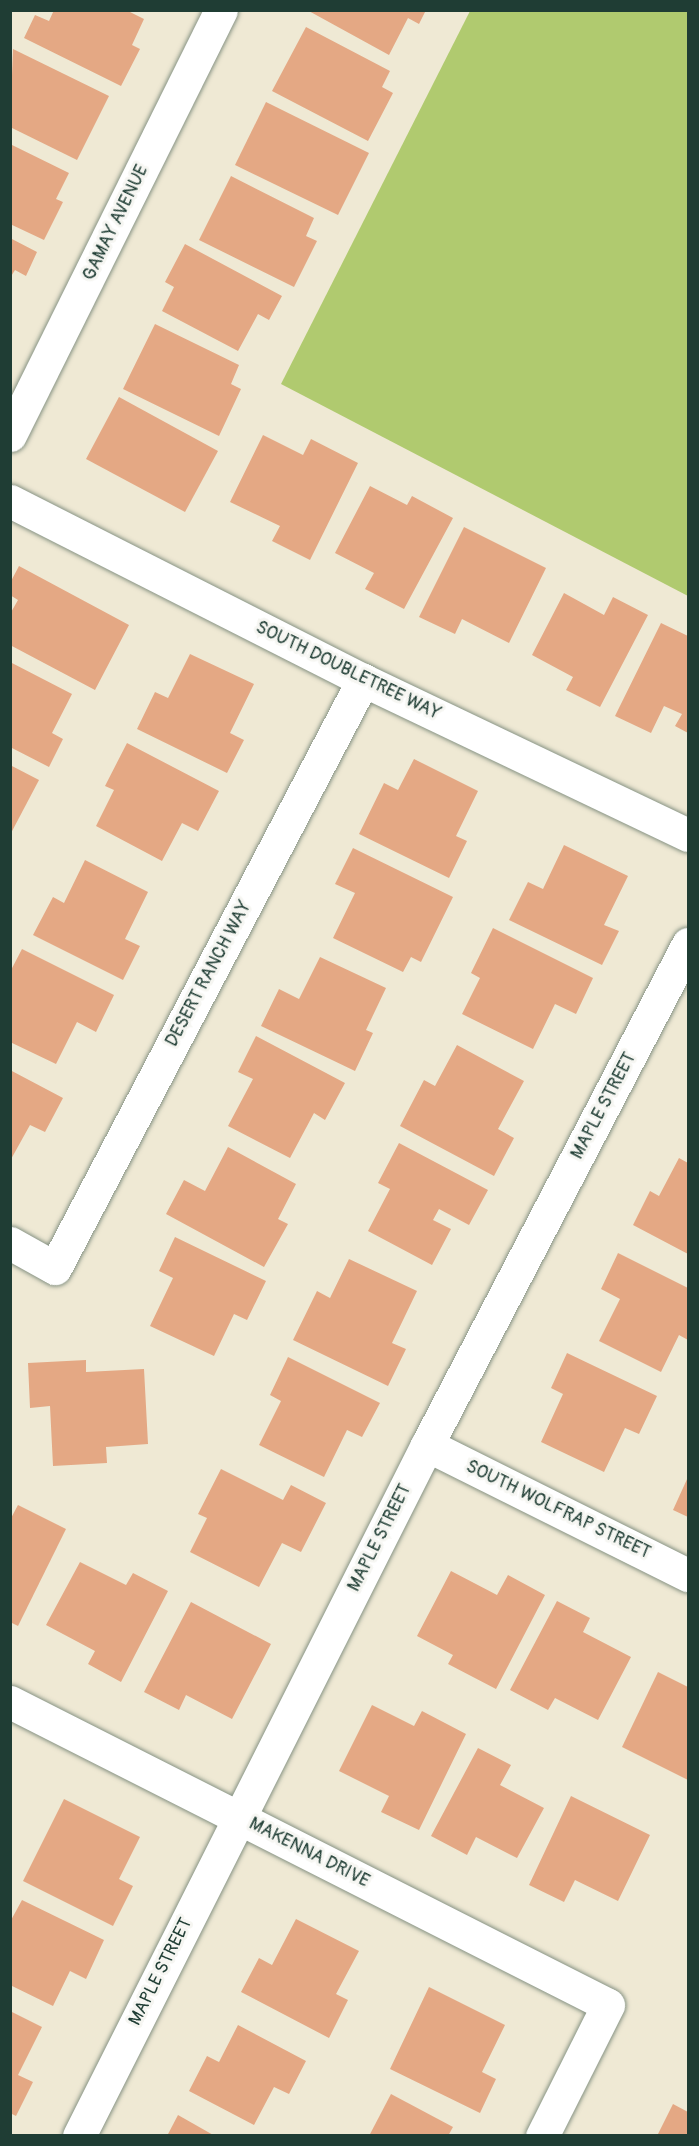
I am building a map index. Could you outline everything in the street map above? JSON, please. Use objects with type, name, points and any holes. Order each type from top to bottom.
[{"type":"street","name":"GAMAY AVENUE","points":[[10,435],[221,10]]},
{"type":"street","name":"SOUTH DOUBLETREE WAY","points":[[10,501],[363,680],[688,835]]},
{"type":"street","name":"DESERT RANCH WAY","points":[[10,1243],[56,1268],[363,680]]},
{"type":"street","name":"MAPLE STREET","points":[[79,2136],[427,1445],[688,944]]},
{"type":"street","name":"SOUTH WOLFRAP STREET","points":[[427,1445],[688,1575]]},
{"type":"street","name":"MAKENNA DRIVE","points":[[10,1702],[608,2005],[542,2136]]},
{"type":"green space","points":[[470,11],[688,11],[688,596],[281,384]]},
{"type":"building","points":[[54,10],[126,10],[144,19],[132,45],[140,49],[121,86],[24,38],[35,15],[49,21]]},
{"type":"building","points":[[307,10],[426,10],[419,24],[408,18],[389,55]]},
{"type":"building","points":[[306,27],[390,71],[382,87],[393,93],[368,141],[272,91]]},
{"type":"building","points":[[13,49],[109,96],[77,160],[10,127]]},
{"type":"building","points":[[266,102],[369,153],[338,215],[235,165]]},
{"type":"building","points":[[10,144],[69,173],[56,199],[63,202],[44,240],[10,224]]},
{"type":"building","points":[[231,176],[314,218],[306,236],[317,241],[294,287],[199,240]]},
{"type":"building","points":[[10,238],[37,252],[26,276],[15,270],[10,278]]},
{"type":"building","points":[[185,244],[282,296],[269,320],[258,314],[238,351],[162,311],[174,287],[165,282]]},
{"type":"building","points":[[155,324],[239,365],[231,384],[241,389],[219,436],[123,389]]},
{"type":"building","points":[[119,397],[218,451],[185,512],[86,459]]},
{"type":"building","points":[[263,435],[303,455],[311,439],[358,463],[310,560],[272,541],[280,526],[230,502]]},
{"type":"building","points":[[370,486],[407,505],[412,496],[453,518],[404,609],[365,589],[374,573],[335,553]]},
{"type":"building","points":[[464,527],[546,568],[509,643],[462,619],[455,634],[419,617]]},
{"type":"building","points":[[19,566],[129,625],[95,690],[10,645],[10,614],[18,600],[10,595],[10,583]]},
{"type":"building","points":[[564,593],[604,615],[613,597],[648,615],[600,707],[566,690],[573,677],[532,655]]},
{"type":"building","points":[[661,623],[688,636],[688,733],[675,726],[682,714],[664,706],[651,733],[615,716]]},
{"type":"building","points":[[190,654],[254,684],[230,733],[244,740],[227,773],[137,729],[155,692],[168,698]]},
{"type":"building","points":[[10,662],[72,694],[52,733],[63,739],[49,767],[10,747]]},
{"type":"building","points":[[127,743],[219,791],[198,831],[182,823],[162,861],[96,826],[114,790],[105,786]]},
{"type":"building","points":[[414,759],[478,791],[456,836],[467,841],[449,878],[359,834],[384,783],[398,790]]},
{"type":"building","points":[[10,765],[39,780],[10,835]]},
{"type":"building","points":[[564,845],[628,876],[604,925],[619,931],[602,965],[509,920],[528,882],[543,889]]},
{"type":"building","points":[[353,848],[453,897],[421,962],[411,957],[403,972],[333,938],[355,893],[335,884]]},
{"type":"building","points":[[85,860],[148,892],[125,939],[140,946],[123,980],[33,935],[53,897],[64,903]]},
{"type":"building","points":[[493,928],[593,978],[576,1014],[555,1004],[533,1049],[462,1014],[480,978],[471,973]]},
{"type":"building","points":[[22,949],[114,995],[96,1032],[77,1022],[56,1064],[10,1042],[10,972]]},
{"type":"building","points":[[320,957],[386,988],[366,1030],[373,1033],[355,1071],[261,1026],[279,989],[299,999]]},
{"type":"building","points":[[256,1036],[345,1083],[325,1120],[314,1113],[290,1158],[228,1126],[253,1079],[238,1072]]},
{"type":"building","points":[[457,1045],[524,1081],[498,1129],[514,1138],[494,1176],[400,1126],[424,1080],[435,1086]]},
{"type":"building","points":[[10,1070],[63,1098],[45,1132],[30,1125],[10,1161]]},
{"type":"building","points":[[399,1143],[488,1190],[469,1225],[439,1209],[433,1220],[451,1229],[432,1265],[368,1231],[390,1189],[378,1183]]},
{"type":"building","points":[[228,1147],[296,1184],[278,1219],[288,1224],[264,1267],[166,1214],[184,1180],[205,1191]]},
{"type":"building","points":[[679,1158],[688,1163],[688,1254],[633,1225],[650,1191],[659,1196]]},
{"type":"building","points":[[175,1237],[266,1281],[247,1320],[234,1314],[214,1356],[150,1326],[173,1278],[159,1271]]},
{"type":"building","points":[[618,1253],[688,1288],[688,1340],[679,1335],[661,1372],[599,1341],[620,1299],[601,1289]]},
{"type":"building","points":[[349,1259],[417,1291],[392,1343],[406,1349],[388,1386],[293,1340],[317,1291],[330,1298]]},
{"type":"building","points":[[567,1353],[657,1396],[639,1434],[625,1428],[604,1472],[541,1442],[563,1394],[551,1388]]},
{"type":"building","points":[[288,1357],[380,1403],[362,1437],[347,1430],[324,1477],[259,1445],[281,1401],[270,1395]]},
{"type":"building","points":[[86,1360],[86,1372],[144,1369],[148,1444],[106,1447],[107,1463],[53,1466],[50,1406],[30,1408],[28,1363]]},
{"type":"building","points":[[221,1469],[283,1500],[291,1485],[326,1503],[301,1552],[282,1543],[259,1587],[190,1552],[207,1518],[198,1514]]},
{"type":"building","points":[[688,1477],[688,1517],[673,1510]]},
{"type":"building","points":[[18,1505],[66,1529],[18,1626],[10,1622],[10,1520]]},
{"type":"building","points":[[80,1562],[126,1585],[133,1573],[168,1591],[121,1682],[88,1664],[95,1651],[46,1625]]},
{"type":"building","points":[[451,1571],[497,1595],[508,1575],[545,1595],[496,1689],[448,1664],[453,1655],[417,1636]]},
{"type":"building","points":[[557,1601],[590,1618],[583,1632],[631,1657],[598,1720],[555,1698],[548,1710],[510,1690]]},
{"type":"building","points":[[191,1602],[271,1644],[232,1719],[186,1695],[179,1710],[144,1692]]},
{"type":"building","points":[[658,1672],[688,1687],[688,1780],[622,1747]]},
{"type":"building","points":[[372,1705],[414,1726],[422,1711],[466,1734],[419,1830],[381,1812],[389,1796],[339,1771]]},
{"type":"building","points":[[478,1748],[511,1765],[500,1785],[544,1808],[517,1858],[476,1837],[467,1855],[431,1836]]},
{"type":"building","points":[[571,1796],[650,1835],[618,1901],[575,1880],[564,1902],[529,1885]]},
{"type":"building","points":[[64,1799],[140,1837],[119,1879],[133,1886],[113,1926],[23,1881]]},
{"type":"building","points":[[22,1900],[104,1940],[86,1979],[70,1971],[53,2006],[10,1985],[10,1922]]},
{"type":"building","points":[[296,1919],[359,1951],[336,1994],[348,2000],[329,2038],[241,1992],[259,1958],[272,1965]]},
{"type":"building","points":[[429,1987],[505,2025],[482,2072],[496,2079],[480,2113],[390,2069]]},
{"type":"building","points":[[10,2011],[42,2027],[18,2075],[33,2082],[16,2116],[10,2113]]},
{"type":"building","points":[[238,2025],[306,2061],[289,2094],[274,2087],[254,2125],[189,2091],[207,2056],[219,2062]]},
{"type":"building","points":[[391,2094],[453,2127],[448,2136],[369,2136]]},
{"type":"building","points":[[673,2104],[688,2112],[688,2136],[657,2136]]},
{"type":"building","points":[[178,2115],[215,2136],[167,2136]]}]
